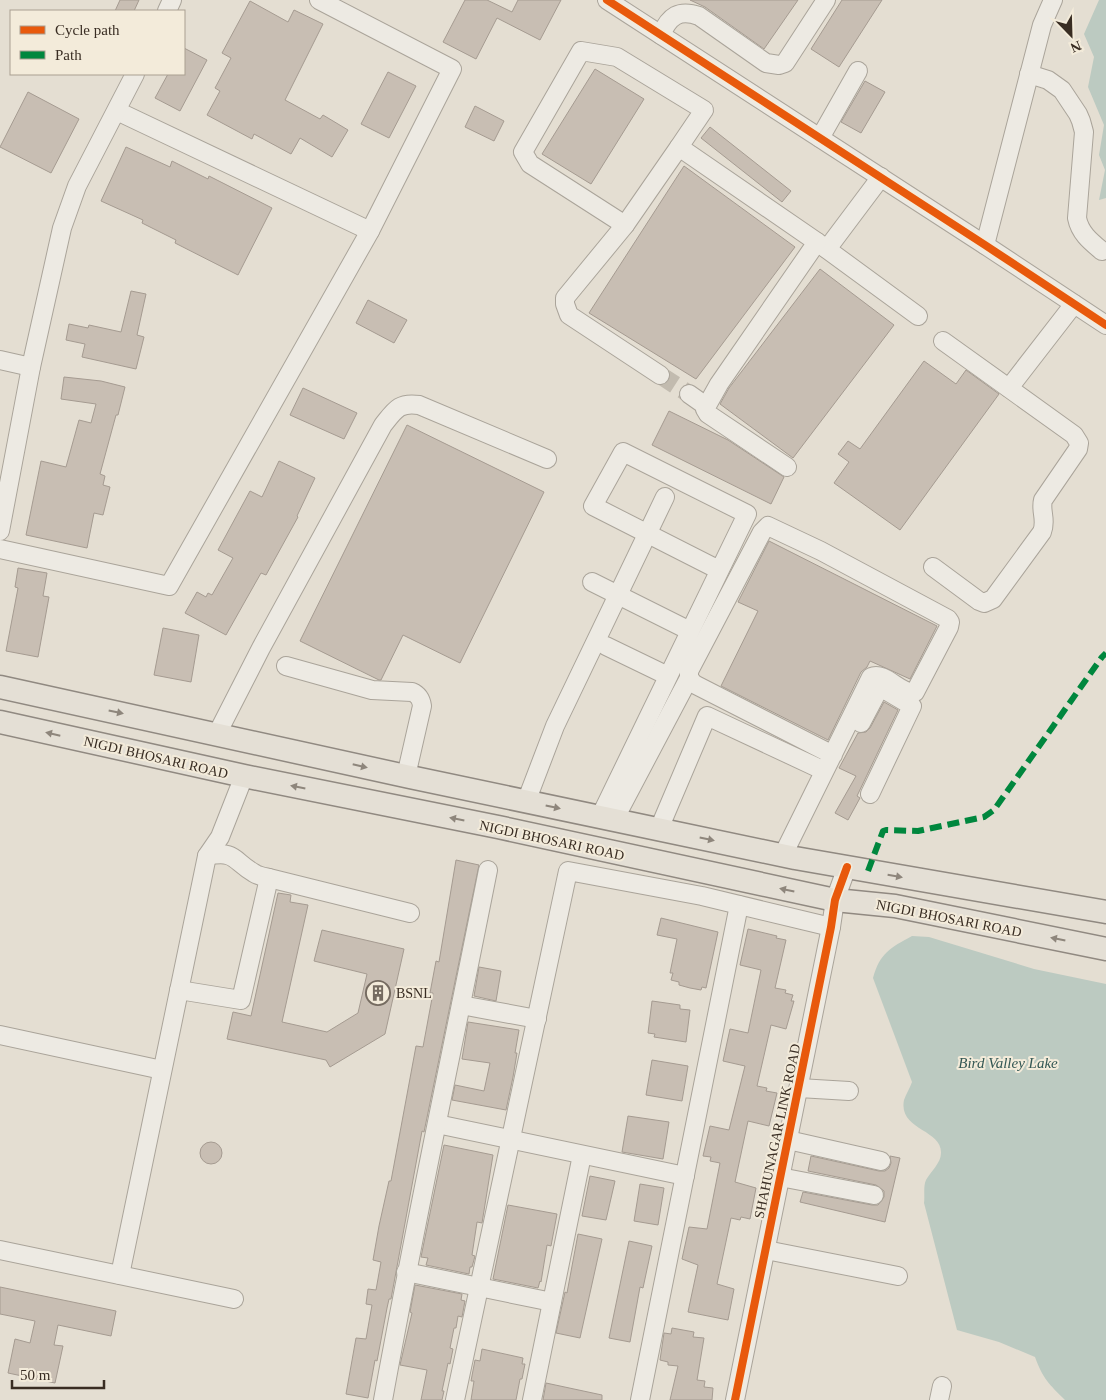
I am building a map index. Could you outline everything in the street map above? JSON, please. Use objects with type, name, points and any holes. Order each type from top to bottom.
[{"type":"main road","points":[[0,688],[526,802],[789,856],[1106,912]]},
{"type":"main road","name":"NIGDI BHOSARI ROAD","points":[[0,722],[244,776],[498,827],[835,900],[894,906],[1106,949]]},
{"type":"street","points":[[0,549],[169,586],[370,231],[452,69],[319,0]]},
{"type":"street","points":[[607,0],[985,245],[1106,326]]},
{"type":"street","points":[[661,35],[665,26],[673,17],[682,13],[690,13],[699,16],[766,64],[779,65],[785,63],[826,0]]},
{"type":"street","points":[[985,245],[1042,25],[1053,0]]},
{"type":"street","points":[[625,225],[530,164],[523,152],[581,51],[617,57],[704,110],[625,225],[565,298],[564,304],[569,315],[660,375]]},
{"type":"street","points":[[820,138],[858,71]]},
{"type":"street","points":[[1029,74],[1048,80],[1056,85],[1062,90],[1078,114],[1084,132],[1077,218],[1079,228],[1083,234],[1102,251]]},
{"type":"street","points":[[0,531],[31,367],[62,228],[77,186],[135,75]]},
{"type":"street","points":[[117,111],[370,231]]},
{"type":"street","points":[[679,147],[822,245],[918,316]]},
{"type":"street","points":[[787,467],[708,414],[706,406],[822,245],[881,178]]},
{"type":"street","points":[[1009,388],[1074,304]]},
{"type":"street","points":[[933,567],[979,601],[989,602],[1042,532],[1045,521],[1043,500],[1078,449],[1079,443],[1074,435],[943,341]]},
{"type":"street","points":[[0,360],[31,367]]},
{"type":"street","points":[[689,394],[706,406]]},
{"type":"street","points":[[217,734],[261,648],[383,425],[394,411],[403,405],[420,405],[547,458]]},
{"type":"street","points":[[607,819],[668,676],[746,514],[623,452],[592,506],[719,570]]},
{"type":"street","points":[[526,802],[555,726],[665,497]]},
{"type":"street","points":[[607,819],[689,678],[689,671],[762,532],[768,526],[821,551],[948,619],[950,622],[949,628],[918,690],[912,693],[908,692],[878,676],[871,677],[833,754],[789,856]]},
{"type":"street","points":[[592,582],[690,631]]},
{"type":"street","points":[[606,646],[668,676]]},
{"type":"street","points":[[286,666],[372,690],[412,692],[417,694],[422,706],[406,776]]},
{"type":"street","points":[[689,678],[694,684],[833,754]]},
{"type":"street","points":[[789,856],[880,687],[912,706],[870,794]]},
{"type":"street","points":[[659,829],[707,716],[816,767]]},
{"type":"street","points":[[120,1276],[207,856],[220,837],[244,776]]},
{"type":"street","points":[[207,856],[228,854],[238,859],[254,873],[410,913]]},
{"type":"street","points":[[611,880],[617,854]]},
{"type":"street","name":"SHAHUNAGAR LINK ROAD","points":[[735,1400],[799,1088],[835,900],[847,867]]},
{"type":"street","points":[[382,1400],[406,1272],[438,1124],[488,870]]},
{"type":"street","points":[[456,1400],[568,871],[702,896],[831,927]]},
{"type":"street","points":[[702,896],[706,873]]},
{"type":"street","points":[[179,990],[241,1000],[270,878]]},
{"type":"street","points":[[640,1400],[739,905]]},
{"type":"street","points":[[461,1005],[537,1019]]},
{"type":"street","points":[[0,1035],[162,1070]]},
{"type":"street","points":[[799,1088],[849,1091]]},
{"type":"street","points":[[438,1124],[685,1176]]},
{"type":"street","points":[[788,1140],[881,1161]]},
{"type":"street","points":[[532,1400],[582,1154]]},
{"type":"street","points":[[780,1177],[874,1195]]},
{"type":"street","points":[[0,1250],[234,1299]]},
{"type":"street","points":[[766,1250],[898,1276]]},
{"type":"street","points":[[406,1272],[552,1302]]},
{"type":"water","points":[[1099,0],[1106,0],[1106,198],[1099,200],[1105,170],[1099,155],[1104,125],[1088,87],[1094,57],[1084,34]]},
{"type":"water","name":"Bird Valley Lake","points":[[912,936],[929,937],[1034,969],[1106,984],[1106,1400],[1065,1400],[1047,1381],[1035,1357],[999,1342],[957,1330],[924,1203],[925,1182],[941,1157],[941,1153],[935,1139],[907,1118],[904,1110],[904,1100],[912,1082],[873,978],[879,963],[887,952]]},
{"type":"building","points":[[120,0],[139,0],[134,10],[115,10]]},
{"type":"building","points":[[465,0],[487,0],[512,12],[518,0],[561,0],[540,40],[497,18],[476,59],[443,42]]},
{"type":"building","points":[[690,0],[798,0],[764,49],[705,7]]},
{"type":"building","points":[[842,0],[882,0],[839,67],[811,49]]},
{"type":"building","points":[[250,1],[288,22],[294,10],[323,24],[285,100],[320,119],[323,115],[348,130],[332,157],[300,138],[291,154],[254,134],[252,139],[207,115],[220,91],[215,88],[231,58],[222,53]]},
{"type":"building","points":[[185,49],[207,60],[180,111],[155,98],[167,75],[185,75]]},
{"type":"building","points":[[595,69],[644,99],[591,184],[542,154]]},
{"type":"building","points":[[388,72],[416,86],[389,138],[361,124]]},
{"type":"building","points":[[865,81],[885,92],[861,133],[841,122]]},
{"type":"building","points":[[28,92],[79,119],[51,173],[0,147]]},
{"type":"building","points":[[475,106],[504,121],[494,141],[465,127]]},
{"type":"building","points":[[710,127],[791,191],[782,202],[701,138]]},
{"type":"building","points":[[126,147],[170,167],[172,161],[208,179],[209,176],[272,208],[238,275],[175,243],[176,240],[142,223],[143,220],[101,201]]},
{"type":"building","points":[[684,166],[795,247],[696,379],[589,313]]},
{"type":"building","points":[[820,269],[894,325],[793,458],[720,404],[729,388]]},
{"type":"building","points":[[131,291],[146,294],[137,335],[144,337],[136,369],[82,357],[85,344],[66,340],[69,324],[88,328],[89,325],[121,332]]},
{"type":"building","points":[[368,300],[407,320],[394,343],[356,323]]},
{"type":"building","points":[[924,361],[956,384],[966,370],[999,394],[900,530],[834,483],[849,462],[838,454],[848,441],[860,449]]},
{"type":"building","points":[[64,377],[101,381],[125,387],[100,474],[105,476],[103,485],[110,487],[103,515],[94,513],[87,548],[26,535],[41,461],[66,467],[79,420],[91,423],[96,404],[61,399]]},
{"type":"building","points":[[303,388],[357,413],[344,439],[290,415]]},
{"type":"building","points":[[669,411],[728,440],[784,477],[771,504],[652,445]]},
{"type":"building","points":[[407,425],[544,492],[460,663],[403,635],[381,680],[379,680],[300,641]]},
{"type":"building","points":[[279,461],[315,478],[298,517],[266,575],[261,573],[226,635],[185,613],[197,592],[206,597],[208,593],[212,595],[233,558],[218,550],[250,491],[262,497]]},
{"type":"building","points":[[769,541],[937,626],[910,679],[870,661],[861,672],[828,740],[721,686],[758,611],[738,602]]},
{"type":"building","points":[[18,568],[47,573],[43,596],[49,597],[38,657],[6,651],[18,588],[15,587]]},
{"type":"building","points":[[163,628],[199,635],[191,682],[154,675]]},
{"type":"building","points":[[884,702],[898,710],[857,796],[860,798],[848,820],[835,813],[856,776],[839,768],[858,733],[866,732],[870,728]]},
{"type":"building","points":[[456,860],[479,865],[424,1132],[422,1131],[391,1299],[389,1299],[368,1398],[346,1394],[356,1338],[366,1339],[372,1305],[366,1304],[368,1289],[376,1290],[381,1262],[373,1260],[379,1226],[389,1181],[391,1181],[416,1046],[423,1047],[433,993],[430,993],[436,961],[439,962]]},
{"type":"building","name":"BSNL","points":[[278,893],[291,895],[290,902],[308,905],[282,1022],[327,1032],[358,1013],[367,974],[314,961],[322,930],[404,949],[385,1034],[330,1067],[326,1060],[227,1039],[233,1012],[251,1016]]},
{"type":"building","points":[[661,918],[718,932],[706,988],[702,987],[701,990],[690,988],[679,985],[679,982],[671,980],[673,973],[670,973],[677,939],[657,935]]},
{"type":"building","points":[[748,929],[786,940],[775,988],[786,990],[785,993],[793,995],[791,1001],[794,1001],[786,1029],[771,1025],[757,1086],[767,1088],[766,1091],[777,1093],[769,1126],[748,1121],[735,1182],[756,1188],[750,1219],[741,1217],[740,1220],[731,1218],[717,1284],[734,1289],[728,1320],[688,1312],[698,1265],[682,1259],[689,1227],[707,1229],[720,1163],[710,1161],[711,1157],[703,1156],[710,1126],[729,1130],[745,1066],[723,1061],[730,1029],[748,1033],[761,970],[740,965]]},
{"type":"building","points":[[479,967],[501,971],[496,1001],[474,996]]},
{"type":"building","points":[[652,1001],[680,1005],[680,1009],[690,1010],[686,1042],[654,1037],[655,1034],[648,1033]]},
{"type":"building","points":[[468,1022],[519,1030],[515,1053],[517,1053],[506,1110],[452,1100],[455,1085],[484,1091],[490,1063],[462,1059]]},
{"type":"building","points":[[652,1060],[688,1066],[682,1101],[646,1095]]},
{"type":"building","points":[[628,1116],[669,1122],[663,1159],[622,1152]]},
{"type":"building","points":[[207,1142],[215,1142],[222,1149],[222,1157],[215,1164],[207,1164],[200,1157],[200,1149]]},
{"type":"building","points":[[444,1145],[493,1155],[482,1223],[477,1222],[472,1255],[475,1256],[469,1274],[426,1265],[428,1258],[421,1257]]},
{"type":"building","points":[[811,1156],[879,1171],[885,1171],[889,1168],[891,1163],[890,1156],[900,1158],[885,1222],[800,1202],[803,1192],[872,1205],[878,1205],[884,1197],[884,1191],[876,1185],[808,1171]]},
{"type":"building","points":[[590,1176],[615,1181],[606,1220],[582,1216]]},
{"type":"building","points":[[640,1184],[664,1188],[658,1225],[634,1221]]},
{"type":"building","points":[[508,1205],[557,1214],[551,1246],[547,1245],[541,1282],[538,1288],[493,1279]]},
{"type":"building","points":[[578,1234],[602,1239],[580,1338],[556,1333],[565,1292],[567,1293]]},
{"type":"building","points":[[629,1241],[652,1246],[643,1288],[640,1287],[630,1342],[609,1338]]},
{"type":"building","points":[[415,1285],[462,1294],[461,1300],[465,1301],[462,1317],[458,1316],[456,1328],[454,1328],[450,1348],[453,1349],[450,1364],[448,1363],[442,1400],[421,1400],[427,1370],[400,1365],[412,1313],[410,1312]]},
{"type":"building","points":[[0,1287],[116,1311],[111,1336],[58,1325],[54,1345],[63,1346],[55,1383],[8,1373],[15,1339],[30,1343],[35,1321],[0,1314]]},
{"type":"building","points":[[672,1328],[694,1332],[693,1337],[704,1338],[697,1380],[705,1381],[704,1387],[713,1388],[712,1400],[670,1400],[678,1366],[668,1365],[668,1362],[660,1360],[664,1333],[671,1334]]},
{"type":"building","points":[[482,1349],[523,1358],[522,1364],[525,1364],[516,1400],[471,1400],[474,1381],[471,1381],[475,1360],[480,1361]]},
{"type":"building","points":[[546,1383],[602,1395],[602,1400],[543,1400]]},
{"type":"tunnel","points":[[660,375],[689,394]]},
{"type":"marked path","points":[[868,871],[883,831],[918,831],[984,817],[994,810],[1106,653]]},
{"type":"cycle path","points":[[607,0],[1106,325]]},
{"type":"cycle path","points":[[735,1400],[835,900],[847,867]]},
{"type":"place","name":"BSNL","points":[[378,993]]}]
